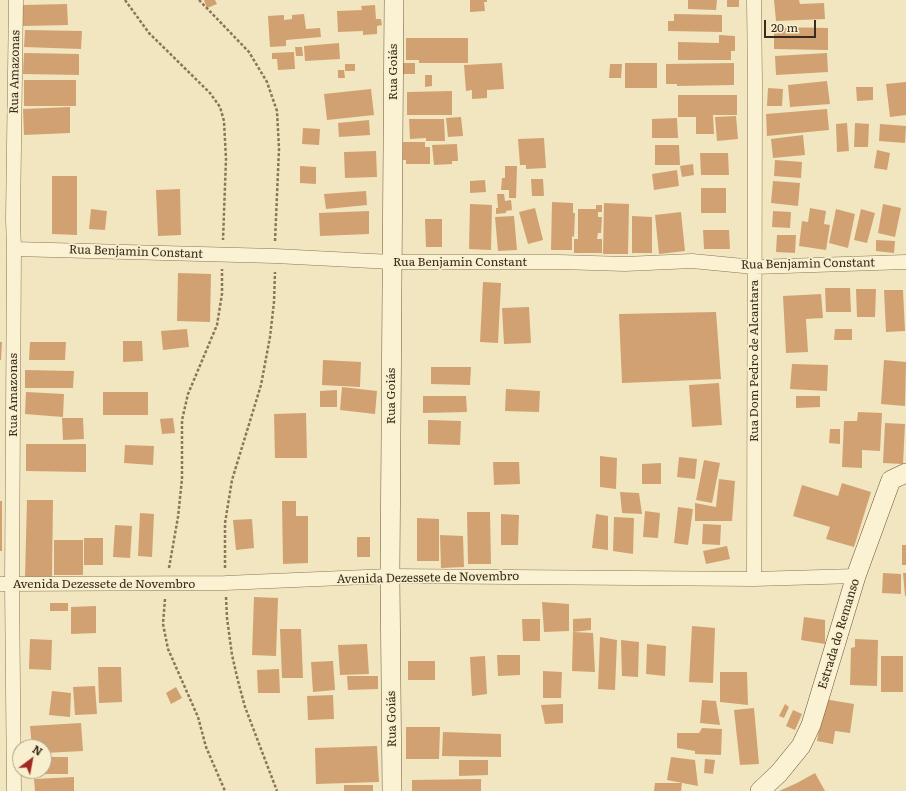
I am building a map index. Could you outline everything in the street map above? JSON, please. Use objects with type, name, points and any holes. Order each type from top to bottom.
[{"type":"street","name":"Rua Amazonas","points":[[14,791],[6,584],[14,248],[7,219],[16,0]]},
{"type":"street","name":"Rua Goiás","points":[[392,791],[390,576],[394,0]]},
{"type":"street","name":"Rua Dom Pedro de Alcantara","points":[[754,0],[754,578]]},
{"type":"street","name":"Rua Benjamin Constant","points":[[14,248],[223,254],[392,262],[559,262],[625,264],[692,262],[754,267],[906,262]]},
{"type":"street","name":"Estrada do Remanso","points":[[760,791],[779,773],[801,746],[811,724],[856,576],[891,480],[906,473]]},
{"type":"street","name":"Avenida Dezessete de Novembro","points":[[6,584],[225,584],[390,576],[754,578],[856,576]]},
{"type":"path","points":[[125,0],[149,33],[210,93],[220,107],[224,120],[226,159],[222,294],[217,326],[188,394],[182,420],[182,480],[178,517],[166,584],[163,624],[168,650],[198,717],[206,747],[225,791]]},
{"type":"path","points":[[199,0],[249,52],[267,82],[277,111],[279,149],[274,302],[270,337],[261,385],[232,480],[225,523],[225,584],[227,618],[232,655],[245,707],[277,791]]},
{"type":"building","points":[[204,0],[215,0],[217,4],[207,8]]},
{"type":"building","points":[[470,0],[487,0],[487,2],[484,2],[485,11],[470,12]]},
{"type":"building","points":[[688,0],[717,0],[716,10],[688,9]]},
{"type":"building","points":[[727,0],[739,0],[739,7],[727,7]]},
{"type":"building","points":[[774,0],[799,0],[800,4],[824,3],[825,19],[776,21]]},
{"type":"building","points":[[67,4],[68,25],[23,26],[22,5]]},
{"type":"building","points":[[375,5],[376,19],[381,19],[382,25],[377,26],[377,34],[363,35],[363,31],[338,32],[337,11],[362,10],[361,6]]},
{"type":"building","points":[[304,14],[306,29],[320,28],[321,37],[286,40],[286,46],[270,47],[268,16],[284,15],[284,20],[292,19],[292,15]]},
{"type":"building","points":[[674,14],[722,15],[722,32],[668,31],[668,21],[674,21]]},
{"type":"building","points":[[774,27],[828,28],[828,50],[774,49]]},
{"type":"building","points":[[25,30],[82,31],[81,49],[24,47]]},
{"type":"building","points":[[719,35],[735,36],[735,51],[731,51],[731,60],[678,60],[678,42],[719,43]]},
{"type":"building","points":[[406,38],[468,38],[468,63],[419,63],[419,60],[406,60]]},
{"type":"building","points":[[339,43],[340,59],[305,61],[304,46]]},
{"type":"building","points":[[295,47],[302,47],[303,56],[296,56]]},
{"type":"building","points":[[294,52],[295,69],[278,70],[277,59],[272,59],[272,53]]},
{"type":"building","points":[[24,53],[79,54],[79,75],[23,74]]},
{"type":"building","points":[[827,53],[828,72],[776,75],[775,56]]},
{"type":"building","points":[[403,63],[415,63],[415,74],[403,74]]},
{"type":"building","points":[[502,63],[504,89],[487,90],[487,98],[472,99],[472,90],[466,91],[464,65]]},
{"type":"building","points":[[625,63],[657,63],[657,88],[625,88]]},
{"type":"building","points":[[734,63],[734,85],[677,86],[677,84],[666,84],[666,64]]},
{"type":"building","points":[[345,64],[355,64],[355,71],[345,71]]},
{"type":"building","points":[[610,64],[622,64],[621,78],[609,78]]},
{"type":"building","points":[[338,70],[344,70],[345,78],[338,78]]},
{"type":"building","points":[[425,75],[432,75],[432,86],[425,87]]},
{"type":"building","points":[[24,80],[76,80],[76,106],[24,106]]},
{"type":"building","points":[[827,81],[830,104],[790,107],[788,85]]},
{"type":"building","points":[[906,82],[906,115],[890,117],[886,84]]},
{"type":"building","points":[[856,87],[873,87],[873,100],[857,101]]},
{"type":"building","points":[[768,88],[783,89],[782,106],[767,106]]},
{"type":"building","points":[[371,89],[374,115],[327,120],[324,94]]},
{"type":"building","points":[[452,91],[452,115],[407,115],[407,92]]},
{"type":"building","points":[[678,95],[737,95],[737,115],[713,115],[714,134],[696,134],[696,117],[678,117]]},
{"type":"building","points":[[70,107],[70,133],[24,135],[23,109]]},
{"type":"building","points":[[827,109],[829,130],[767,136],[766,114]]},
{"type":"building","points":[[736,116],[738,139],[717,141],[715,117]]},
{"type":"building","points":[[461,117],[463,136],[448,137],[446,118]]},
{"type":"building","points":[[677,118],[678,138],[652,138],[652,119]]},
{"type":"building","points":[[409,119],[444,119],[445,141],[426,141],[426,138],[410,139]]},
{"type":"building","points":[[369,120],[370,135],[339,137],[338,123]]},
{"type":"building","points":[[847,123],[849,151],[837,152],[836,124]]},
{"type":"building","points":[[855,123],[869,124],[868,147],[854,147]]},
{"type":"building","points":[[880,124],[906,126],[905,143],[879,141]]},
{"type":"building","points":[[303,128],[320,129],[319,145],[302,144]]},
{"type":"building","points":[[803,135],[805,155],[773,158],[771,139]]},
{"type":"building","points":[[544,138],[546,168],[526,169],[526,165],[520,165],[518,139]]},
{"type":"building","points":[[399,142],[425,142],[425,147],[430,147],[430,164],[406,164],[406,160],[400,160]]},
{"type":"building","points":[[457,144],[458,161],[452,161],[452,164],[434,165],[432,145]]},
{"type":"building","points":[[655,145],[679,145],[680,165],[655,165]]},
{"type":"building","points":[[877,150],[890,153],[887,170],[874,168]]},
{"type":"building","points":[[376,151],[377,177],[345,178],[344,152]]},
{"type":"building","points":[[700,153],[728,153],[729,175],[701,175]]},
{"type":"building","points":[[775,160],[802,162],[801,178],[774,176]]},
{"type":"building","points":[[693,164],[694,175],[682,177],[680,166]]},
{"type":"building","points":[[300,166],[316,167],[316,184],[300,183]]},
{"type":"building","points":[[505,166],[517,166],[516,198],[509,198],[509,190],[501,190],[502,178],[505,178]]},
{"type":"building","points":[[677,170],[679,186],[654,190],[652,174]]},
{"type":"building","points":[[52,176],[77,176],[77,235],[52,234]]},
{"type":"building","points":[[531,179],[543,179],[544,196],[532,196]]},
{"type":"building","points":[[485,180],[486,192],[470,193],[470,181]]},
{"type":"building","points":[[773,181],[800,183],[798,206],[771,203]]},
{"type":"building","points":[[701,188],[726,188],[726,213],[701,213]]},
{"type":"building","points":[[180,189],[181,235],[158,236],[156,190]]},
{"type":"building","points":[[366,191],[367,205],[326,209],[324,194]]},
{"type":"building","points":[[497,194],[504,194],[505,201],[511,200],[512,210],[506,211],[506,213],[496,214],[496,208],[498,208]]},
{"type":"building","points":[[552,202],[573,203],[573,213],[575,213],[572,250],[551,250]]},
{"type":"building","points":[[604,203],[629,204],[628,254],[603,254]]},
{"type":"building","points":[[470,204],[492,205],[491,250],[469,249]]},
{"type":"building","points":[[883,204],[901,208],[895,237],[878,233]]},
{"type":"building","points":[[596,205],[602,205],[602,212],[598,212],[598,217],[602,217],[601,233],[598,233],[597,239],[602,239],[602,253],[574,253],[574,239],[578,239],[578,209],[596,209]]},
{"type":"building","points":[[535,208],[543,240],[528,244],[519,212]]},
{"type":"building","points":[[810,208],[826,211],[824,224],[830,225],[826,250],[799,246],[802,221],[808,222]]},
{"type":"building","points":[[91,209],[107,211],[105,230],[89,229]]},
{"type":"building","points":[[836,209],[855,214],[848,248],[829,243]]},
{"type":"building","points":[[861,209],[875,213],[867,243],[854,240]]},
{"type":"building","points":[[369,211],[369,234],[320,236],[319,213]]},
{"type":"building","points":[[773,211],[791,212],[790,228],[772,227]]},
{"type":"building","points":[[681,212],[685,251],[659,254],[655,215]]},
{"type":"building","points":[[514,216],[517,250],[498,251],[495,217]]},
{"type":"building","points":[[632,216],[652,217],[652,253],[632,253]]},
{"type":"building","points":[[425,219],[442,219],[442,247],[426,247]]},
{"type":"building","points":[[703,230],[729,230],[730,249],[704,249]]},
{"type":"building","points":[[777,235],[796,235],[795,253],[776,252]]},
{"type":"building","points":[[876,240],[895,241],[894,253],[876,251]]},
{"type":"building","points":[[178,273],[211,274],[210,322],[177,321]]},
{"type":"building","points":[[483,282],[501,283],[498,343],[480,342]]},
{"type":"building","points":[[825,288],[850,288],[851,312],[826,312]]},
{"type":"building","points":[[856,289],[876,289],[875,317],[857,317]]},
{"type":"building","points":[[884,290],[903,290],[905,331],[886,332]]},
{"type":"building","points":[[821,294],[823,318],[806,319],[808,352],[786,353],[783,296]]},
{"type":"building","points":[[529,307],[531,343],[504,344],[502,308]]},
{"type":"building","points":[[716,312],[721,379],[622,383],[619,314]]},
{"type":"building","points":[[187,329],[189,347],[163,350],[161,331]]},
{"type":"building","points":[[835,329],[852,329],[852,340],[834,340]]},
{"type":"building","points":[[123,341],[142,341],[143,361],[123,362]]},
{"type":"building","points":[[0,342],[2,342],[1,360],[0,360]]},
{"type":"building","points":[[30,342],[66,342],[65,360],[29,360]]},
{"type":"building","points":[[323,360],[361,362],[360,387],[322,385]]},
{"type":"building","points":[[884,360],[906,362],[905,406],[881,404]]},
{"type":"building","points":[[792,364],[828,365],[827,391],[790,389]]},
{"type":"building","points":[[431,367],[471,367],[470,385],[431,384]]},
{"type":"building","points":[[25,370],[74,371],[73,388],[25,388]]},
{"type":"building","points":[[719,383],[722,425],[692,427],[689,385]]},
{"type":"building","points":[[342,387],[377,391],[375,414],[340,410]]},
{"type":"building","points":[[506,389],[540,391],[539,412],[505,411]]},
{"type":"building","points":[[337,390],[337,407],[320,407],[320,391]]},
{"type":"building","points":[[26,392],[64,394],[63,417],[25,414]]},
{"type":"building","points":[[103,392],[148,392],[148,415],[103,415]]},
{"type":"building","points":[[423,396],[466,396],[467,412],[423,413]]},
{"type":"building","points":[[796,396],[820,396],[820,407],[796,408]]},
{"type":"building","points":[[858,412],[882,413],[880,451],[862,450],[862,468],[842,467],[844,421],[857,421]]},
{"type":"building","points":[[306,413],[307,458],[275,458],[274,414]]},
{"type":"building","points":[[62,418],[83,418],[84,439],[63,440]]},
{"type":"building","points":[[173,418],[175,433],[162,434],[160,419]]},
{"type":"building","points":[[428,420],[461,421],[460,445],[428,444]]},
{"type":"building","points":[[885,423],[905,424],[903,464],[883,463]]},
{"type":"building","points":[[830,429],[840,429],[840,444],[829,443]]},
{"type":"building","points":[[26,444],[86,444],[86,472],[26,471]]},
{"type":"building","points":[[125,445],[154,446],[153,465],[124,463]]},
{"type":"building","points":[[600,456],[617,458],[616,489],[600,487]]},
{"type":"building","points":[[679,457],[697,459],[695,479],[677,477]]},
{"type":"building","points":[[704,460],[720,463],[712,503],[696,500]]},
{"type":"building","points":[[493,462],[519,462],[520,484],[494,485]]},
{"type":"building","points":[[661,463],[661,484],[642,484],[642,464]]},
{"type":"building","points":[[719,479],[735,481],[732,521],[695,521],[695,503],[716,507]]},
{"type":"building","points":[[842,483],[871,492],[854,547],[826,539],[830,527],[793,516],[802,485],[838,496]]},
{"type":"building","points":[[620,492],[639,493],[642,514],[622,513]]},
{"type":"building","points":[[27,500],[53,500],[52,577],[25,577]]},
{"type":"building","points":[[0,501],[2,501],[2,551],[0,551]]},
{"type":"building","points":[[282,501],[296,501],[296,516],[308,516],[308,563],[283,564]]},
{"type":"building","points":[[678,507],[693,509],[688,545],[674,543]]},
{"type":"building","points":[[645,511],[660,513],[658,538],[643,537]]},
{"type":"building","points":[[467,512],[490,512],[491,564],[468,564]]},
{"type":"building","points":[[140,513],[154,514],[152,557],[138,556]]},
{"type":"building","points":[[501,514],[519,515],[518,545],[501,545]]},
{"type":"building","points":[[596,514],[608,516],[608,550],[592,548]]},
{"type":"building","points":[[614,517],[634,518],[633,554],[613,551]]},
{"type":"building","points":[[417,518],[439,519],[439,561],[417,561]]},
{"type":"building","points":[[252,519],[254,548],[236,550],[233,520]]},
{"type":"building","points":[[703,524],[721,525],[720,545],[702,544]]},
{"type":"building","points":[[115,525],[132,526],[130,558],[113,557]]},
{"type":"building","points":[[440,535],[463,536],[464,567],[441,568]]},
{"type":"building","points":[[357,537],[370,537],[370,557],[357,557]]},
{"type":"building","points":[[84,538],[103,538],[103,565],[84,565]]},
{"type":"building","points":[[54,540],[83,540],[83,575],[54,575]]},
{"type":"building","points":[[902,545],[906,545],[906,565],[902,565]]},
{"type":"building","points":[[727,546],[730,559],[706,564],[703,551]]},
{"type":"building","points":[[883,573],[901,574],[901,594],[882,593]]},
{"type":"building","points":[[903,573],[906,573],[906,596],[905,596]]},
{"type":"building","points":[[254,597],[278,598],[276,656],[252,655]]},
{"type":"building","points":[[542,602],[569,604],[569,631],[544,632]]},
{"type":"building","points":[[50,603],[68,603],[68,611],[50,611]]},
{"type":"building","points":[[96,606],[96,633],[71,634],[71,607]]},
{"type":"building","points":[[804,617],[825,620],[825,644],[801,640]]},
{"type":"building","points":[[591,618],[591,630],[573,632],[573,619]]},
{"type":"building","points":[[522,619],[540,619],[540,641],[523,641]]},
{"type":"building","points":[[692,626],[715,628],[713,683],[689,682]]},
{"type":"building","points":[[280,629],[301,629],[303,678],[282,678]]},
{"type":"building","points":[[573,632],[593,633],[595,672],[572,671]]},
{"type":"building","points":[[600,637],[617,640],[615,690],[598,689]]},
{"type":"building","points":[[30,639],[52,640],[51,670],[29,669]]},
{"type":"building","points":[[855,639],[878,640],[877,686],[850,685],[851,648],[855,647]]},
{"type":"building","points":[[621,640],[639,642],[638,677],[622,676]]},
{"type":"building","points":[[367,644],[369,674],[340,675],[338,645]]},
{"type":"building","points":[[647,644],[666,646],[665,676],[646,674]]},
{"type":"building","points":[[497,655],[520,655],[520,675],[498,676]]},
{"type":"building","points":[[485,656],[487,694],[472,696],[470,657]]},
{"type":"building","points":[[881,656],[903,656],[903,692],[881,692]]},
{"type":"building","points":[[333,661],[335,690],[313,692],[311,662]]},
{"type":"building","points":[[408,661],[435,661],[435,680],[408,680]]},
{"type":"building","points":[[98,667],[121,667],[122,702],[99,703]]},
{"type":"building","points":[[279,669],[280,693],[258,693],[257,670]]},
{"type":"building","points":[[543,671],[562,672],[561,698],[543,698]]},
{"type":"building","points":[[720,672],[747,672],[748,705],[720,702]]},
{"type":"building","points":[[347,676],[378,676],[378,689],[348,690]]},
{"type":"building","points":[[95,686],[97,714],[75,715],[73,687]]},
{"type":"building","points":[[176,687],[182,698],[171,704],[166,693]]},
{"type":"building","points":[[52,691],[71,693],[70,717],[49,715]]},
{"type":"building","points":[[333,695],[334,719],[308,720],[307,696]]},
{"type":"building","points":[[824,699],[854,704],[850,733],[835,731],[833,744],[817,741]]},
{"type":"building","points":[[702,700],[716,701],[720,725],[700,723]]},
{"type":"building","points":[[563,704],[563,723],[545,724],[541,705]]},
{"type":"building","points":[[785,704],[789,707],[784,718],[779,716]]},
{"type":"building","points":[[754,708],[759,764],[740,765],[734,710]]},
{"type":"building","points":[[793,710],[802,714],[795,730],[786,726]]},
{"type":"building","points":[[81,723],[83,751],[52,753],[52,739],[31,739],[30,726]]},
{"type":"building","points":[[406,727],[440,727],[439,759],[406,759]]},
{"type":"building","points":[[702,728],[722,729],[721,755],[695,754],[695,751],[677,748],[677,733],[699,733]]},
{"type":"building","points":[[443,732],[501,734],[501,757],[442,756]]},
{"type":"building","points":[[377,746],[379,782],[316,784],[315,748]]},
{"type":"building","points":[[52,757],[68,757],[68,774],[52,774]]},
{"type":"building","points":[[671,757],[695,760],[698,786],[667,780]]},
{"type":"building","points":[[705,759],[715,760],[713,774],[704,773]]},
{"type":"building","points":[[459,760],[488,760],[488,775],[459,776]]},
{"type":"building","points":[[815,773],[825,791],[779,791],[797,783]]},
{"type":"building","points":[[74,777],[74,791],[35,791],[34,779]]},
{"type":"building","points":[[481,779],[481,791],[412,791],[412,780]]},
{"type":"building","points":[[655,783],[682,783],[681,791],[654,791]]},
{"type":"building","points":[[344,785],[373,785],[373,791],[344,791]]}]
